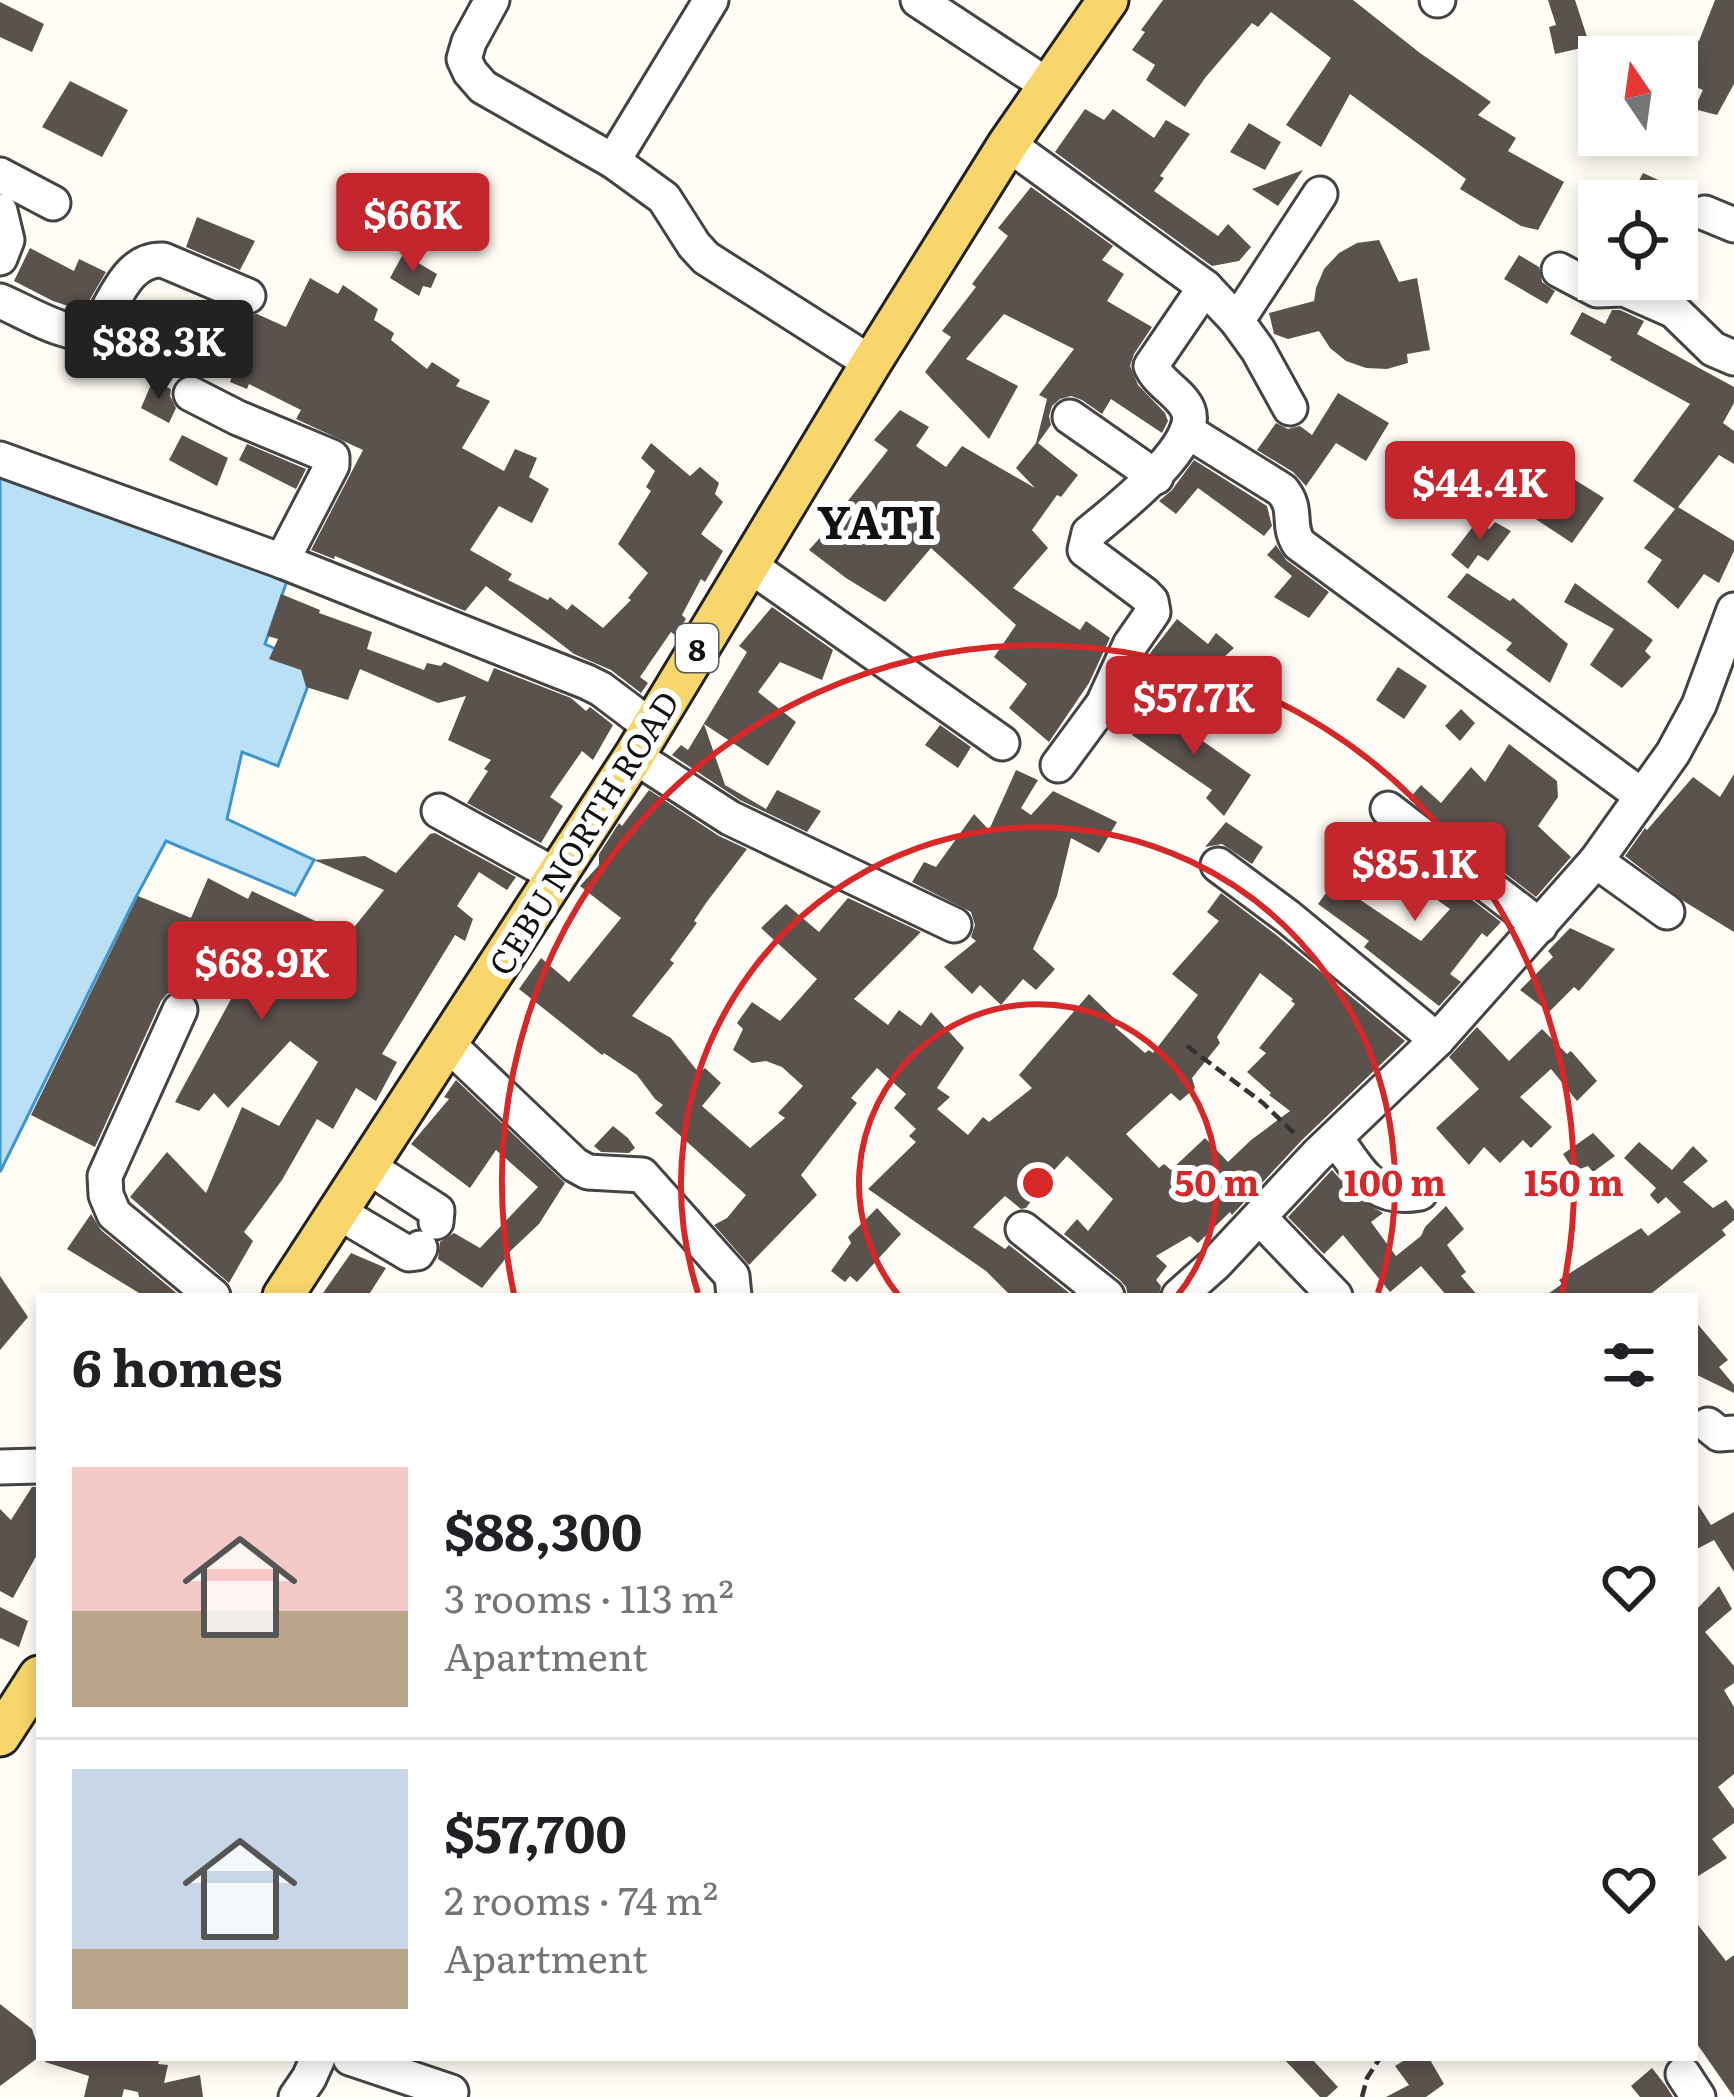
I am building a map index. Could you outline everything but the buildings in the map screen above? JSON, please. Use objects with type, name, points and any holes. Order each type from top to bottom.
[{"type":"main road","name":"CEBU NORTH ROAD","points":[[286,1293],[642,741],[1008,144],[1108,0]]},
{"type":"main road","points":[[0,1736],[36,1688]]},
{"type":"street","points":[[492,0],[464,59],[483,86],[613,160],[664,197],[706,258],[871,363]]},
{"type":"street","points":[[613,160],[711,0]]},
{"type":"street","points":[[918,0],[1048,85]]},
{"type":"street","points":[[1008,144],[1205,287],[1258,350],[1289,408]]},
{"type":"street","points":[[0,175],[53,203]]},
{"type":"street","points":[[1237,321],[1320,194]]},
{"type":"street","points":[[0,211],[7,240],[0,258]]},
{"type":"street","points":[[0,301],[67,330],[94,332],[124,282],[150,259],[163,260],[248,296]]},
{"type":"street","points":[[1559,270],[1597,290],[1624,289],[1674,311],[1712,349],[1734,358]]},
{"type":"street","points":[[1058,765],[1103,704],[1130,645],[1153,612],[1151,601],[1084,550],[1084,543],[1089,533],[1156,477],[1187,431],[1186,406],[1151,366],[1205,287]]},
{"type":"street","points":[[191,394],[332,457],[282,561]]},
{"type":"street","points":[[1070,416],[1156,477]]},
{"type":"street","points":[[1187,431],[1282,490],[1291,501],[1293,535],[1299,544],[1642,796]]},
{"type":"street","points":[[0,458],[282,561],[587,682],[601,689],[642,741],[730,818],[954,925]]},
{"type":"street","points":[[749,565],[1002,743]]},
{"type":"street","points":[[1181,1293],[1437,1040],[1596,861],[1673,753],[1699,706],[1732,623]]},
{"type":"street","points":[[1388,808],[1540,926]]},
{"type":"street","points":[[439,811],[556,877]]},
{"type":"street","points":[[1596,861],[1667,912]]},
{"type":"street","points":[[1218,866],[1288,917],[1437,1040]]},
{"type":"street","points":[[180,1010],[104,1176],[115,1214],[209,1293]]},
{"type":"street","points":[[447,1043],[575,1166],[588,1172],[642,1175],[732,1276],[734,1293]]},
{"type":"street","points":[[1326,1147],[1382,1194],[1420,1193]]},
{"type":"street","points":[[338,1212],[409,1254],[417,1253],[436,1211],[367,1166]]},
{"type":"street","points":[[1260,1218],[1332,1293]]},
{"type":"street","points":[[1023,1229],[1103,1293]]},
{"type":"street","points":[[0,1467],[36,1466]]},
{"type":"street","points":[[296,2097],[317,2061]]},
{"type":"street","points":[[359,2061],[452,2092]]},
{"type":"path","points":[[1187,1046],[1326,1147]]},
{"type":"path","points":[[1362,2097],[1366,2078],[1379,2061]]},
{"type":"water","points":[[0,473],[287,581],[265,644],[315,667],[278,766],[242,752],[227,819],[314,860],[295,895],[166,841],[0,1172]]},
{"type":"district","name":"YATI","points":[[878,519]]}]
